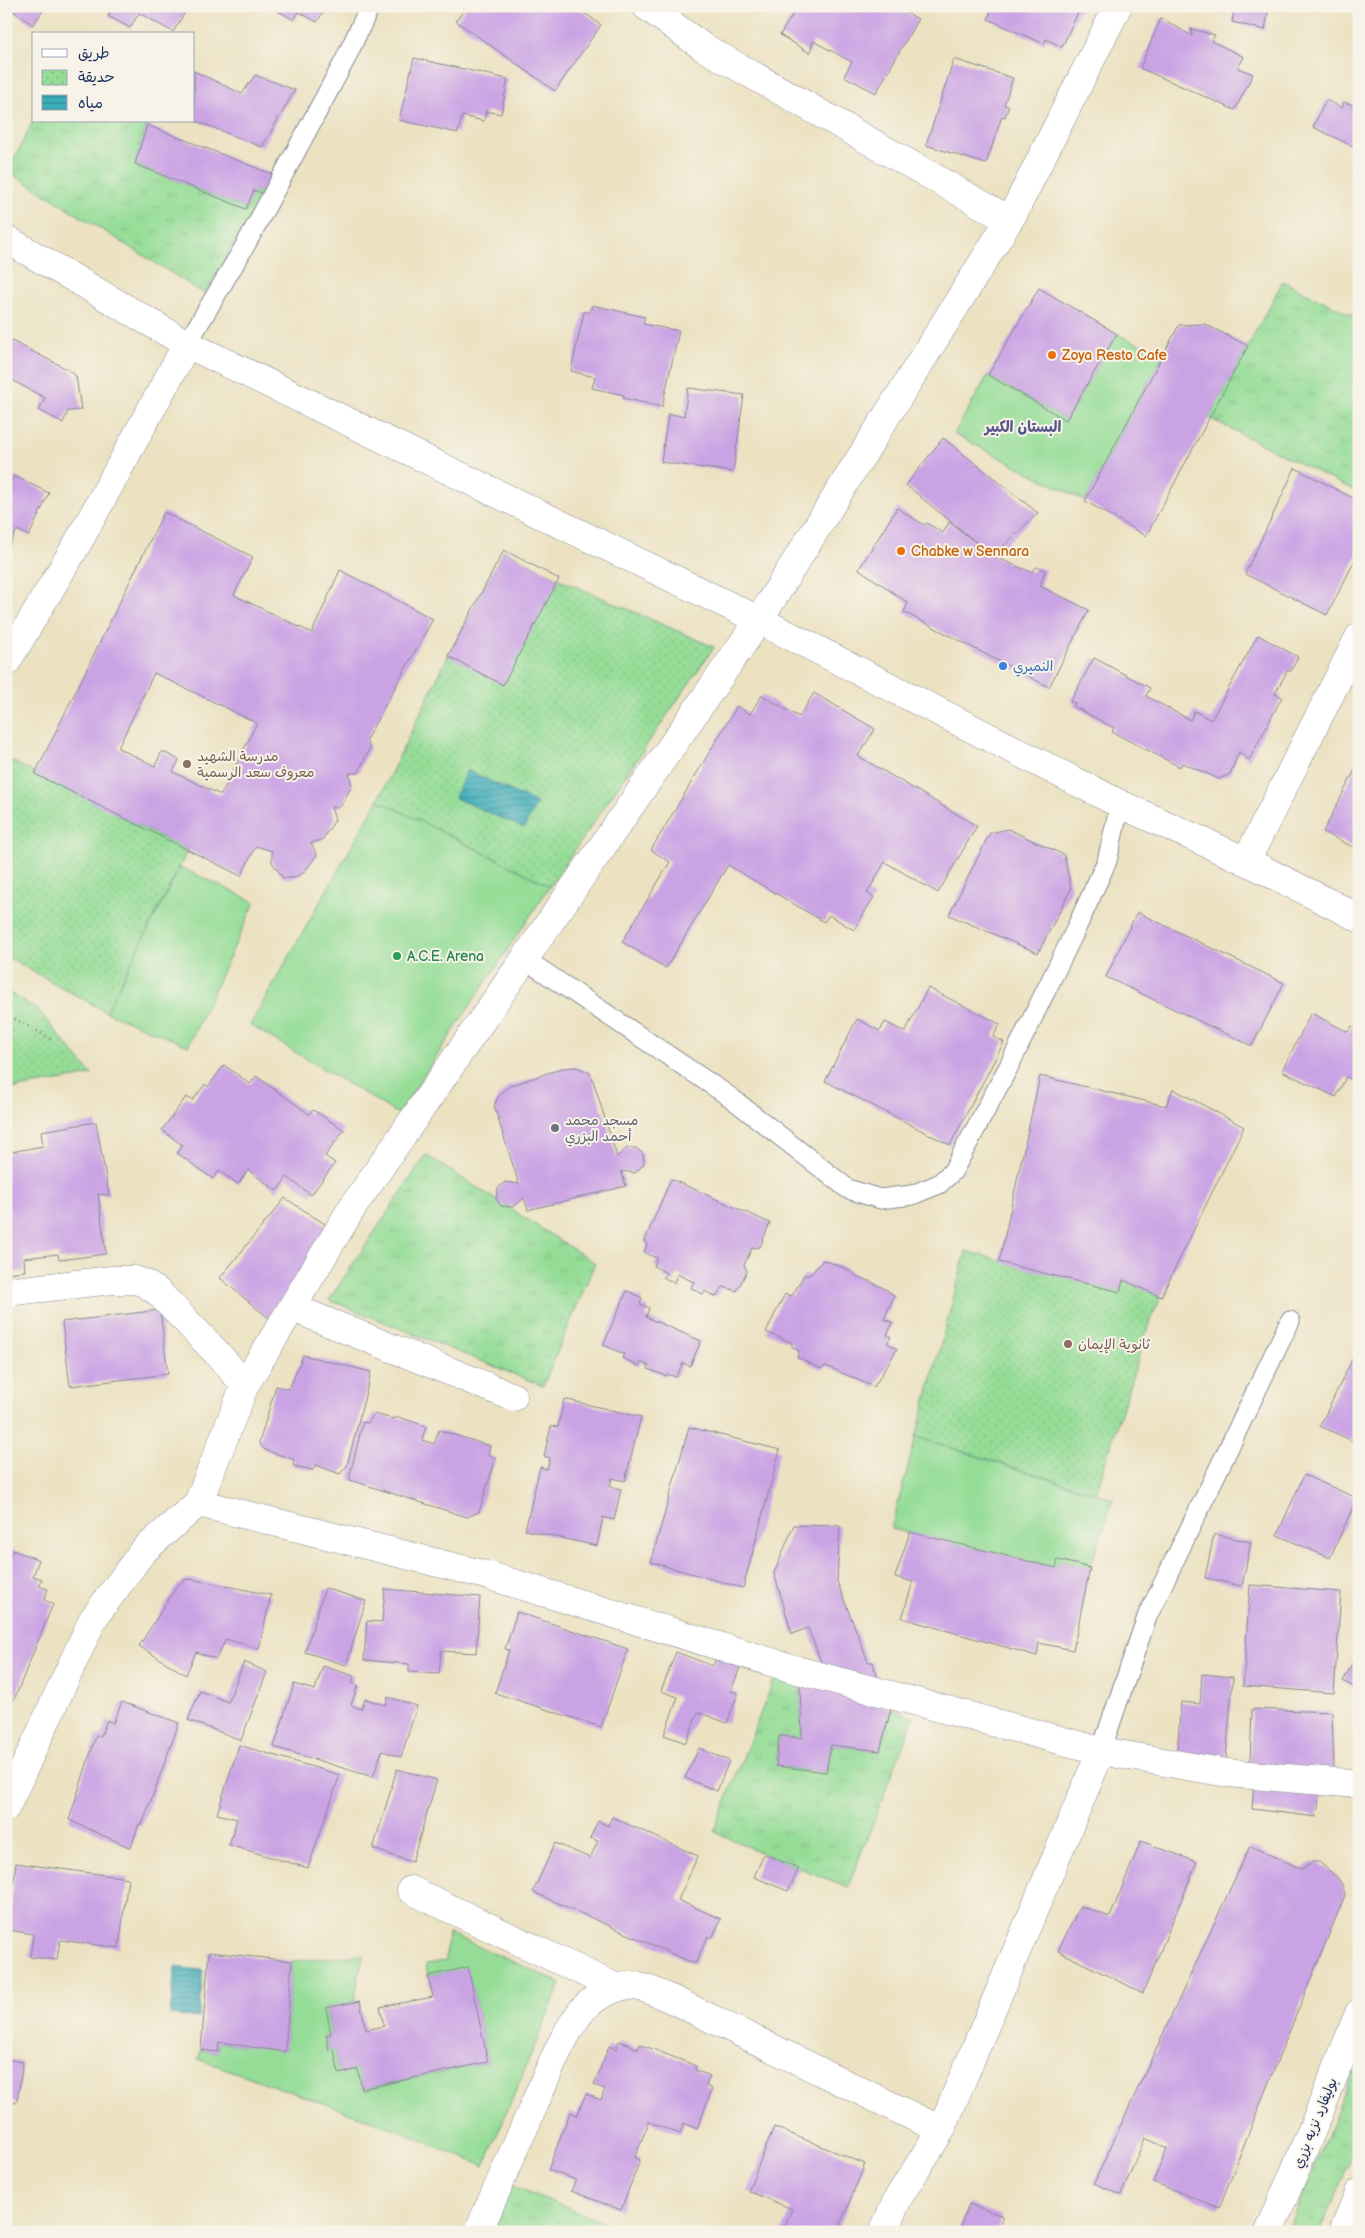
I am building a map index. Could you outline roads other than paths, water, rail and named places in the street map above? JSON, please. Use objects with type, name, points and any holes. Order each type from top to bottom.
[{"type":"main road","points":[[646,6],[703,47],[1009,220]]},
{"type":"main road","points":[[6,1807],[92,1619],[144,1551],[198,1504],[245,1385],[352,1208],[393,1146],[526,960],[759,620],[1009,220],[1118,6]]},
{"type":"main road","points":[[6,239],[188,344],[759,620],[1120,804],[1246,861],[1359,918]]},
{"type":"main road","points":[[6,663],[80,539],[188,344]]},
{"type":"main road","points":[[1246,861],[1359,637]]},
{"type":"main road","points":[[6,1292],[112,1280],[130,1280],[144,1283],[158,1292],[182,1316],[245,1385]]},
{"type":"main road","points":[[293,1308],[513,1397]]},
{"type":"main road","points":[[198,1504],[490,1576],[797,1670],[1101,1751],[1226,1773],[1359,1784]]},
{"type":"main road","points":[[884,2232],[898,2198],[941,2130],[1101,1751]]},
{"type":"main road","points":[[411,1890],[617,1988]]},
{"type":"main road","points":[[478,2232],[550,2067],[569,2032],[585,2008],[600,1996],[617,1988],[631,1985],[671,1999],[941,2130]]},
{"type":"main road","name":"بوليفارد نزيه بزري","points":[[1269,2232],[1318,2118],[1359,2013]]},
{"type":"main road","points":[[1343,2232],[1359,2193]]},
{"type":"lane","points":[[188,344],[246,244],[345,60],[370,6]]},
{"type":"lane","points":[[526,960],[730,1098],[848,1189],[880,1199],[912,1195],[939,1184],[953,1171],[1008,1068],[1107,861],[1120,804]]},
{"type":"lane","points":[[1101,1751],[1146,1618],[1290,1321]]},
{"type":"water","points":[[467,770],[537,803],[524,828],[455,798]]},
{"type":"water","points":[[175,1967],[203,1970],[199,2018],[170,2015]]},
{"type":"place","name":"Zoya Resto Cafe","points":[[1052,355]]},
{"type":"place","name":"Chabke w Sennara","points":[[901,551]]},
{"type":"place","name":"النميري","points":[[1003,666]]},
{"type":"place","name":"مدرسة الشهيد معروف سعد الرسمية","points":[[187,764]]},
{"type":"place","name":"A.C.E. Arena","points":[[397,956]]},
{"type":"place","name":"مسجد محمد أحمد البزري","points":[[555,1128]]},
{"type":"place","name":"ثانوية الإيمان","points":[[1068,1344]]},
{"type":"district","name":"البستان الكبير","points":[[1023,427]]}]
